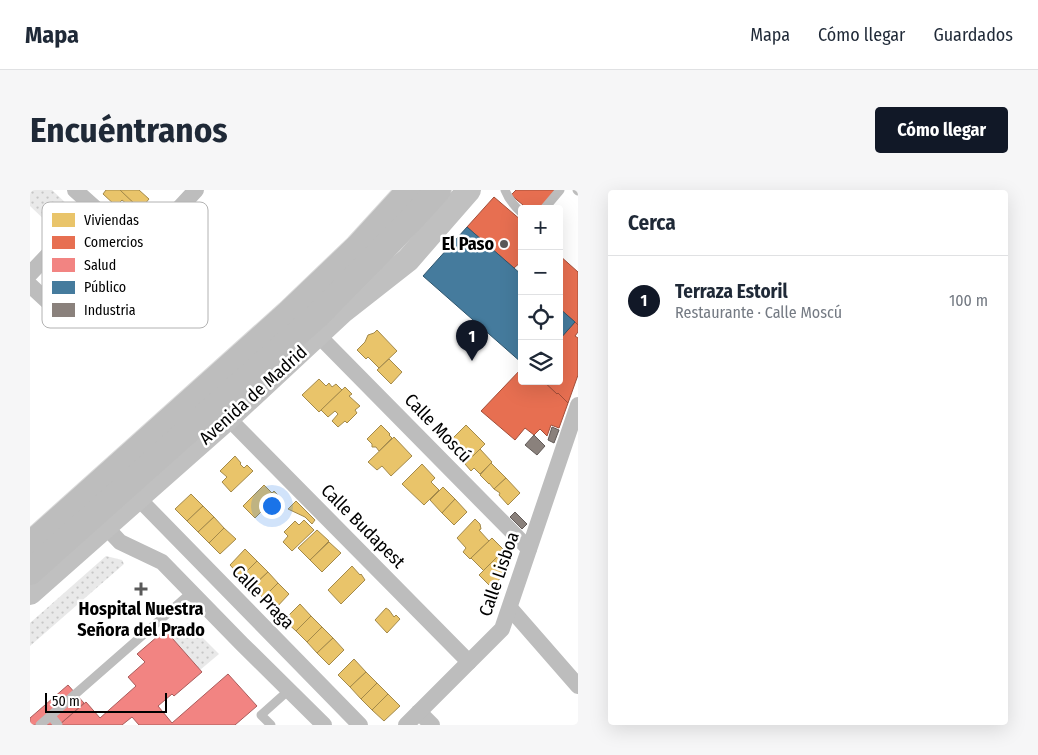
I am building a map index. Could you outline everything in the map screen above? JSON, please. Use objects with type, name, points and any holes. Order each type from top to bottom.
[{"type":"main road","name":"Avenida de Madrid","points":[[30,545],[288,314],[358,247],[410,190]]},
{"type":"main road","name":"Avenida de Madrid","points":[[30,572],[319,314],[438,190]]},
{"type":"main road","name":"Avenida de Madrid","points":[[30,593],[228,418],[343,311],[408,260],[469,190]]},
{"type":"street","points":[[75,190],[88,202]]},
{"type":"street","points":[[185,202],[196,190]]},
{"type":"street","points":[[30,274],[42,261]]},
{"type":"street","points":[[30,285],[42,296]]},
{"type":"street","name":"Calle Moscú","points":[[318,335],[528,550]]},
{"type":"street","name":"Calle Lisboa","points":[[406,725],[502,629],[528,550],[572,441],[578,404]]},
{"type":"street","name":"Calle Budapest","points":[[228,418],[469,662]]},
{"type":"street","name":"Calle Praga","points":[[138,498],[360,725]]},
{"type":"street","points":[[105,526],[120,542],[162,562],[324,725]]},
{"type":"street","points":[[510,608],[578,686]]},
{"type":"street","points":[[419,712],[432,725]]},
{"type":"lane","points":[[505,190],[512,204],[518,209]]},
{"type":"lane","points":[[547,205],[560,190]]},
{"type":"lane","points":[[40,725],[192,592]]},
{"type":"lane","points":[[271,725],[261,715],[289,690]]},
{"type":"lane","points":[[51,716],[58,725]]},
{"type":"shaded area","points":[[30,190],[52,190],[65,202],[42,202],[42,217],[30,206]]},
{"type":"shaded area","points":[[106,556],[122,560],[124,564],[30,646],[30,623]]},
{"type":"shaded area","points":[[188,623],[219,654],[200,670],[172,638]]},
{"type":"building: Viviendas","points":[[106,190],[120,190],[133,202],[124,202],[122,200],[120,202],[112,202],[103,194]]},
{"type":"building: Viviendas","points":[[120,190],[139,190],[149,199],[146,202],[133,202]]},
{"type":"building: Viviendas","points":[[377,330],[397,351],[379,368],[368,357],[366,359],[357,350],[365,342],[368,335]]},
{"type":"building: Viviendas","points":[[389,359],[402,372],[391,384],[377,370]]},
{"type":"building: Viviendas","points":[[319,379],[326,386],[329,383],[332,387],[336,384],[342,390],[319,412],[302,395]]},
{"type":"building: Viviendas","points":[[345,387],[352,394],[349,396],[360,406],[355,410],[357,413],[347,423],[345,421],[338,427],[332,421],[338,414],[335,411],[328,417],[321,410]]},
{"type":"building: Viviendas","points":[[381,425],[392,438],[379,451],[376,447],[372,447],[372,444],[367,439]]},
{"type":"building: Viviendas","points":[[466,425],[485,444],[467,462],[460,453],[464,449],[457,445],[453,438]]},
{"type":"building: Viviendas","points":[[394,437],[412,456],[391,476],[382,466],[377,470],[368,462]]},
{"type":"building: Viviendas","points":[[480,449],[492,462],[480,474],[474,468],[471,471],[465,464]]},
{"type":"building: Viviendas","points":[[235,456],[244,468],[247,465],[253,471],[231,492],[222,482],[227,477],[220,471]]},
{"type":"building: Viviendas","points":[[491,463],[506,478],[494,489],[480,475]]},
{"type":"building: Viviendas","points":[[422,464],[435,478],[431,482],[439,490],[424,505],[402,484]]},
{"type":"building: Viviendas","points":[[506,478],[520,493],[508,505],[499,495],[500,493],[494,489]]},
{"type":"building: Viviendas","points":[[264,485],[272,493],[274,491],[278,495],[255,518],[243,506]]},
{"type":"building: Viviendas","points":[[443,487],[455,499],[442,513],[430,500]]},
{"type":"building: Viviendas","points":[[191,494],[203,506],[187,521],[175,509]]},
{"type":"building: Viviendas","points":[[455,499],[467,512],[454,525],[442,513]]},
{"type":"building: Viviendas","points":[[296,501],[315,520],[312,524],[305,517],[288,509]]},
{"type":"building: Viviendas","points":[[203,506],[214,517],[198,532],[187,521]]},
{"type":"building: Viviendas","points":[[214,517],[224,528],[209,543],[198,532]]},
{"type":"building: Viviendas","points":[[475,519],[480,524],[481,529],[479,530],[489,541],[470,559],[463,552],[466,548],[457,538]]},
{"type":"building: Viviendas","points":[[304,520],[314,530],[292,551],[283,542],[288,536],[284,532],[295,521],[299,525]]},
{"type":"building: Viviendas","points":[[224,528],[236,539],[220,554],[209,543]]},
{"type":"building: Viviendas","points":[[317,530],[329,541],[310,560],[298,548]]},
{"type":"building: Viviendas","points":[[492,538],[504,550],[484,571],[471,558]]},
{"type":"building: Viviendas","points":[[329,542],[341,553],[322,572],[310,560]]},
{"type":"building: Viviendas","points":[[245,549],[257,561],[241,577],[230,565]]},
{"type":"building: Viviendas","points":[[498,556],[506,566],[503,576],[491,587],[479,575]]},
{"type":"building: Viviendas","points":[[257,561],[268,572],[252,587],[241,577]]},
{"type":"building: Viviendas","points":[[352,566],[365,580],[341,604],[328,590]]},
{"type":"building: Viviendas","points":[[268,572],[278,583],[263,598],[252,587]]},
{"type":"building: Viviendas","points":[[278,583],[289,594],[274,610],[263,598]]},
{"type":"building: Viviendas","points":[[300,604],[311,616],[296,631],[284,620]]},
{"type":"building: Viviendas","points":[[386,608],[394,617],[396,615],[400,619],[387,633],[375,620]]},
{"type":"building: Viviendas","points":[[311,616],[322,627],[307,642],[296,631]]},
{"type":"building: Viviendas","points":[[322,627],[333,638],[317,653],[307,642]]},
{"type":"building: Viviendas","points":[[333,638],[344,650],[329,665],[317,653]]},
{"type":"building: Viviendas","points":[[354,659],[366,672],[350,687],[338,675]]},
{"type":"building: Viviendas","points":[[366,672],[377,683],[361,699],[350,687]]},
{"type":"building: Viviendas","points":[[377,683],[388,694],[372,710],[361,699]]},
{"type":"building: Viviendas","points":[[388,694],[400,706],[384,721],[372,710]]},
{"type":"building: Comercios","points":[[516,190],[557,190],[544,205],[523,205],[511,195]]},
{"type":"building: Comercios","name":"El Paso","points":[[494,197],[518,218],[518,264],[514,268],[467,227]]},
{"type":"building: Comercios","points":[[563,259],[578,272],[578,325],[563,312]]},
{"type":"building: Comercios","points":[[575,322],[578,325],[578,332],[575,336],[578,338],[578,375],[568,403],[547,385],[563,385],[563,336]]},
{"type":"building: Comercios","points":[[518,372],[518,385],[547,385],[568,403],[559,428],[551,425],[547,436],[540,429],[534,435],[525,428],[515,440],[481,411]]},
{"type":"building: Salud","points":[[165,630],[202,672],[174,696],[172,694],[158,706],[172,723],[228,674],[257,706],[235,725],[139,725],[132,717],[122,725],[59,725],[86,702],[100,718],[136,686],[128,677],[145,662],[137,654]]},
{"type":"building: Salud","points":[[68,685],[84,703],[59,725],[30,725],[30,718]]},
{"type":"building: Público","points":[[467,227],[518,272],[518,359],[423,276]]},
{"type":"building: Público","points":[[563,312],[575,322],[563,336]]},
{"type":"building: Industria","points":[[552,427],[559,430],[554,443],[548,440]]},
{"type":"building: Industria","points":[[534,435],[545,446],[537,455],[525,445]]},
{"type":"building: Industria","points":[[515,512],[527,524],[522,529],[510,517]]},
{"type":"place","name":"El Paso","points":[[504,244]]},
{"type":"place","name":"Terraza Estoril","points":[[472,361]]},
{"type":"place","name":"Hospital Nuestra Señora del Prado","points":[[141,589]]}]
